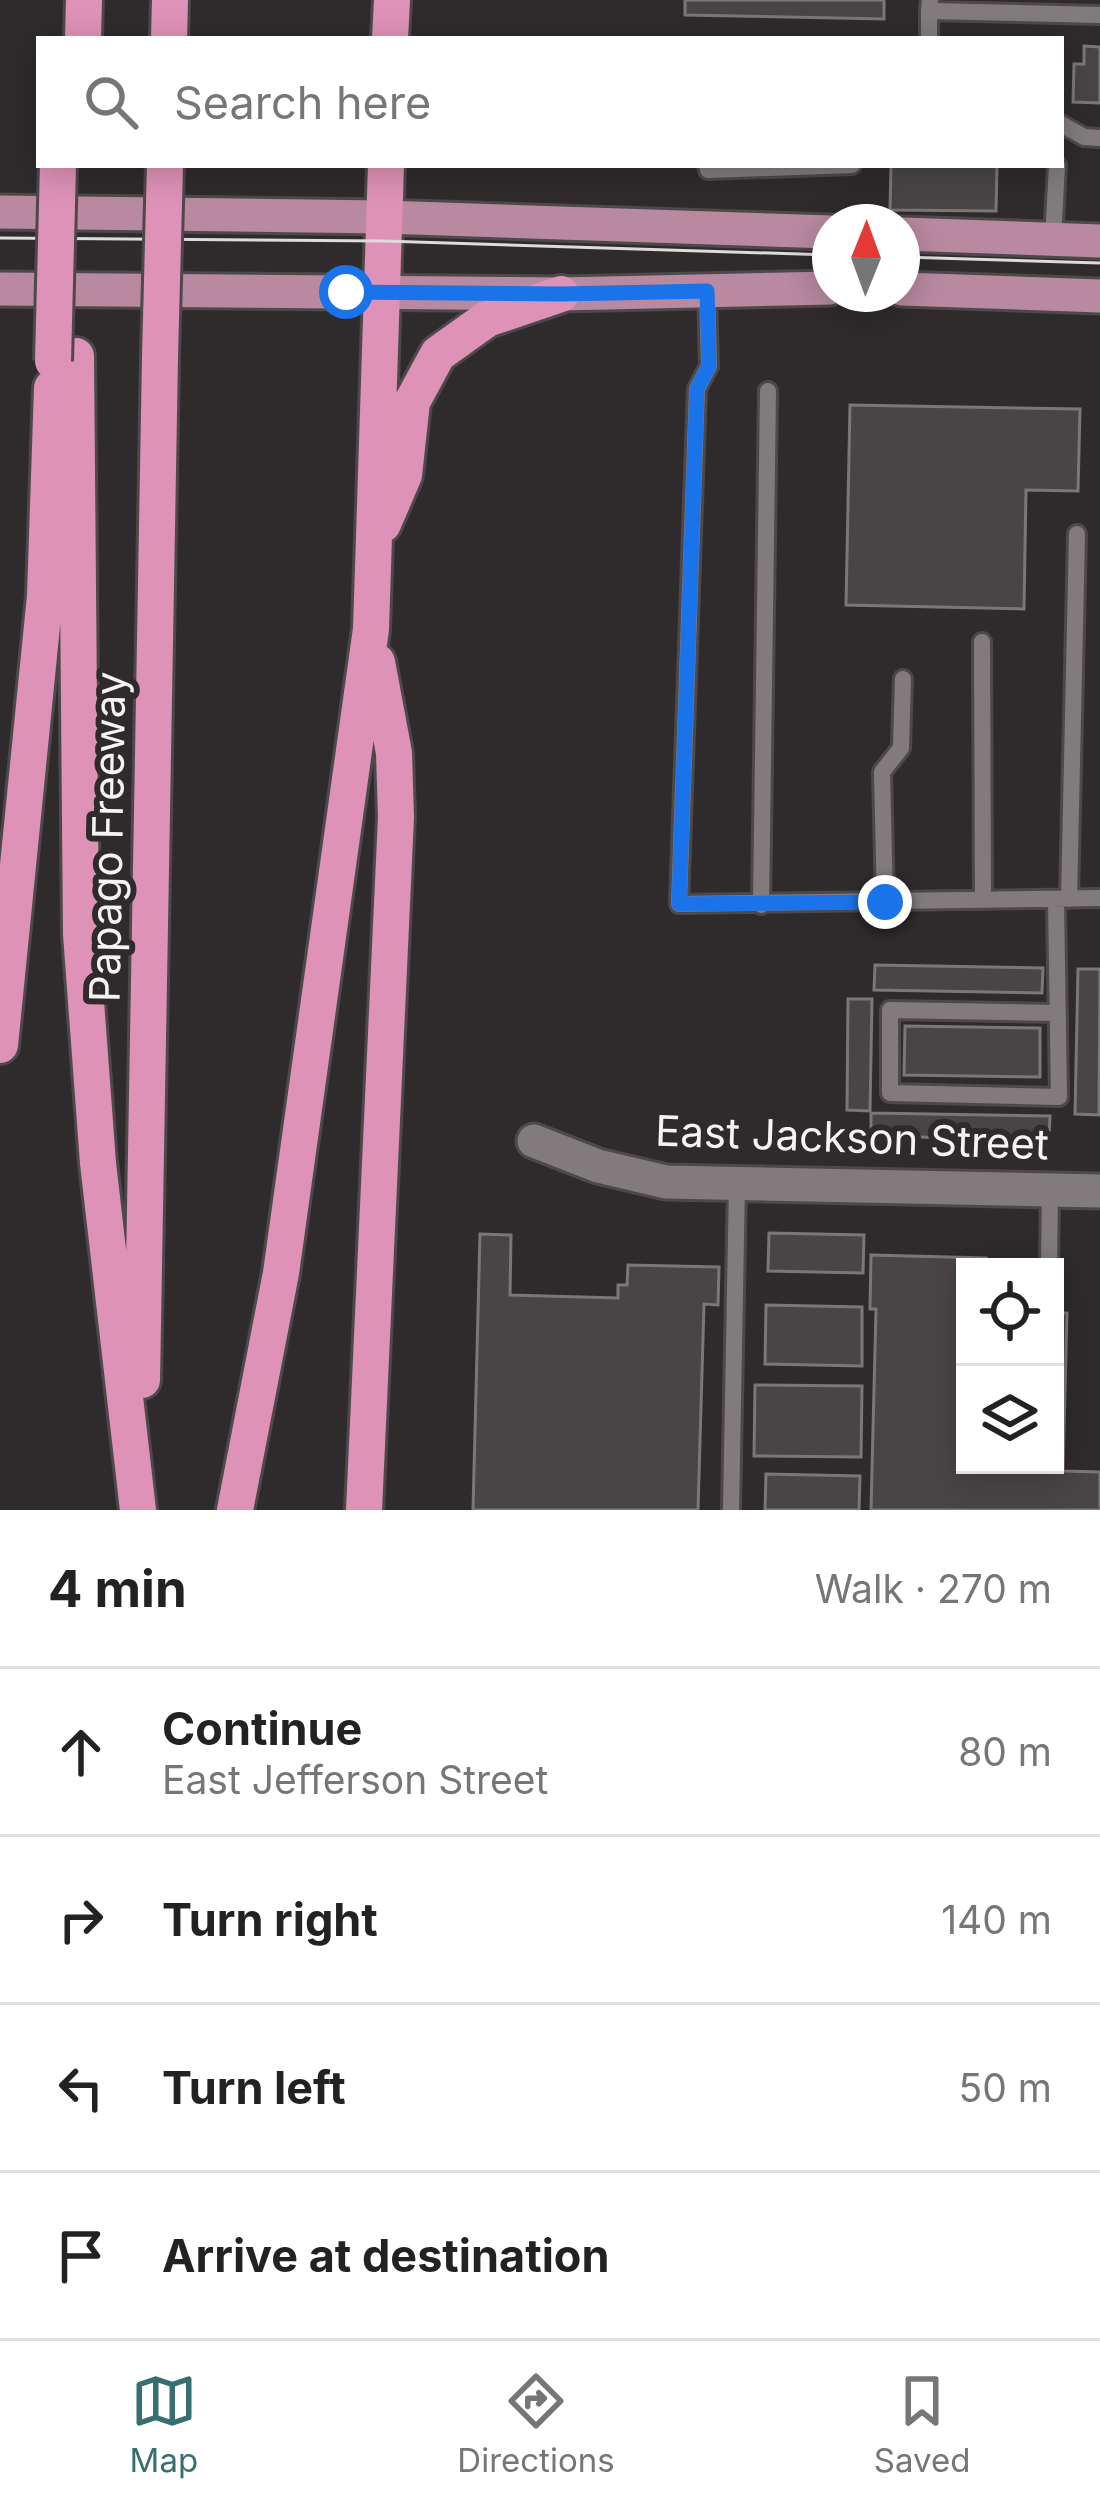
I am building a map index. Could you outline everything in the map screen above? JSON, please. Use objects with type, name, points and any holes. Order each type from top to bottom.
[{"type":"highway","points":[[60,36],[61,0]]},
{"type":"highway","points":[[83,36],[84,0]]},
{"type":"highway","points":[[169,36],[170,0]]},
{"type":"highway","points":[[391,36],[392,0]]},
{"type":"highway","points":[[58,168],[81,934],[98,1163],[139,1510]]},
{"type":"highway","points":[[0,1045],[45,596],[80,168]]},
{"type":"highway","name":"Papago Freeway","points":[[139,1510],[165,168]]},
{"type":"highway","points":[[236,1508],[280,1274],[371,629],[386,168]]},
{"type":"highway","points":[[374,544],[404,475],[412,402],[438,354],[487,319],[561,294]]},
{"type":"highway","points":[[364,1510],[396,817],[394,753],[371,629]]},
{"type":"main road","points":[[0,212],[385,217],[812,231]]},
{"type":"main road","points":[[920,235],[1100,241]]},
{"type":"main road","points":[[0,289],[561,294],[812,288]]},
{"type":"main road","points":[[920,290],[1100,296]]},
{"type":"street","name":"East Jackson Street","points":[[534,1141],[598,1166],[666,1182],[1100,1191]]},
{"type":"lane","points":[[929,36],[930,6],[1100,16]]},
{"type":"lane","points":[[1064,126],[1084,137],[1100,138]]},
{"type":"lane","points":[[708,168],[766,168]]},
{"type":"lane","points":[[1053,240],[1057,168]]},
{"type":"lane","points":[[707,291],[709,366],[697,389],[679,904],[1100,898]]},
{"type":"lane","points":[[761,905],[768,391]]},
{"type":"lane","points":[[1056,1013],[890,1010],[890,1093],[1059,1097],[1056,1013],[1077,534]]},
{"type":"lane","points":[[982,642],[982,900]]},
{"type":"lane","points":[[885,902],[883,772],[902,748],[903,679]]},
{"type":"lane","points":[[730,1510],[737,1184]]},
{"type":"lane","points":[[1049,1258],[1051,1190]]},
{"type":"building","points":[[685,0],[884,0],[884,19],[685,15]]},
{"type":"building","points":[[1084,46],[1100,47],[1100,103],[1073,102],[1074,64],[1084,64]]},
{"type":"building","points":[[891,168],[997,168],[996,211],[920,210],[920,204],[890,204]]},
{"type":"building","points":[[850,405],[1080,409],[1078,491],[1026,490],[1024,609],[846,605]]},
{"type":"building","points":[[875,965],[1043,968],[1042,993],[874,990]]},
{"type":"building","points":[[1078,969],[1100,969],[1099,1115],[1075,1114]]},
{"type":"building","points":[[848,999],[872,999],[870,1111],[847,1110]]},
{"type":"building","points":[[905,1026],[1040,1028],[1040,1077],[904,1075]]},
{"type":"building","points":[[871,1113],[1050,1116],[1049,1140],[871,1136]]},
{"type":"building","points":[[769,1233],[864,1235],[863,1273],[768,1271]]},
{"type":"building","points":[[480,1234],[511,1235],[510,1295],[618,1298],[618,1285],[627,1285],[628,1265],[719,1267],[718,1305],[704,1304],[698,1510],[473,1510]]},
{"type":"building","points":[[871,1255],[986,1258],[956,1258],[956,1474],[1100,1472],[1100,1510],[871,1510],[876,1309],[870,1309]]},
{"type":"building","points":[[766,1305],[862,1307],[862,1366],[765,1364]]},
{"type":"building","points":[[1064,1313],[1067,1313],[1064,1432]]},
{"type":"building","points":[[755,1385],[862,1386],[861,1457],[754,1456]]},
{"type":"building","points":[[766,1474],[860,1476],[859,1510],[765,1510]]},
{"type":"tram line","points":[[0,238],[384,241],[812,254]]},
{"type":"tram line","points":[[920,258],[1100,263]]},
{"type":"route","points":[[346,292],[707,291],[709,366],[697,389],[679,904],[885,902]]}]
